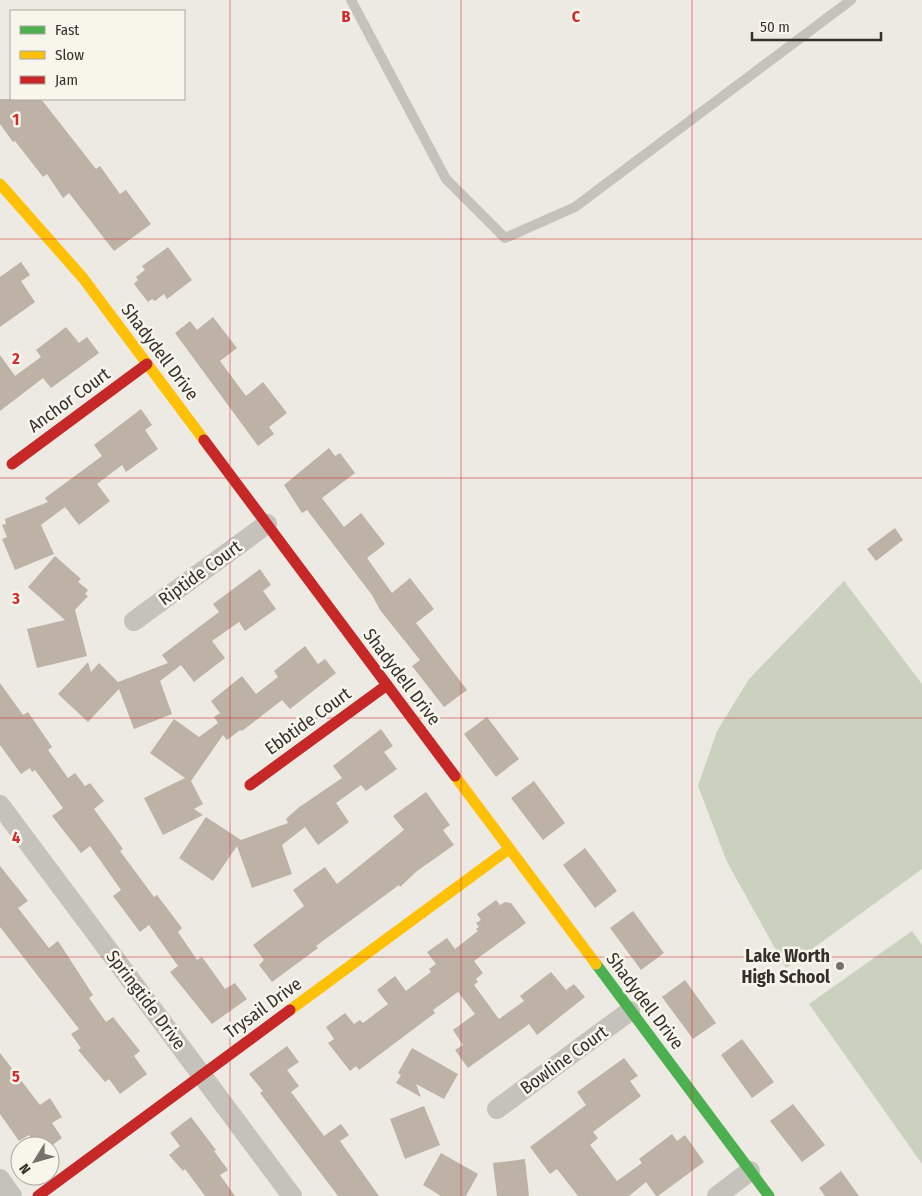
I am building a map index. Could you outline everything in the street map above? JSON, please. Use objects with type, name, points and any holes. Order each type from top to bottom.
[{"type":"street","name":"Shadydell Drive","points":[[0,184],[83,278],[769,1196]]},
{"type":"street","name":"Anchor Court","points":[[12,464],[147,364]]},
{"type":"street","name":"Riptide Court","points":[[134,621],[267,524]]},
{"type":"street","name":"Ebbtide Court","points":[[250,785],[387,685]]},
{"type":"street","name":"Springtide Drive","points":[[0,805],[292,1196]]},
{"type":"street","name":"Trysail Drive","points":[[38,1196],[509,849]]},
{"type":"street","name":"Bowline Court","points":[[497,1109],[630,1011]]},
{"type":"street","points":[[717,1196],[750,1171]]},
{"type":"street","points":[[0,1179],[12,1196]]},
{"type":"lane","points":[[351,0],[446,179],[505,238],[575,207],[839,3],[851,0]]},
{"type":"green space","points":[[844,581],[922,684],[922,869],[786,968],[727,862],[698,786],[717,731],[749,679]]},
{"type":"green space","points":[[912,931],[922,945],[922,1164],[809,1004]]},
{"type":"building","points":[[0,99],[42,100],[96,169],[100,166],[120,194],[126,190],[151,224],[114,251],[69,193],[63,198],[47,174],[43,177],[0,124]]},
{"type":"building","points":[[168,247],[192,280],[167,299],[164,294],[155,301],[152,299],[148,302],[134,284],[138,280],[136,277],[145,270],[142,266]]},
{"type":"building","points":[[21,262],[30,275],[21,281],[35,302],[0,327],[0,277]]},
{"type":"building","points":[[213,317],[237,348],[220,361],[246,396],[263,382],[287,413],[269,427],[274,434],[258,446],[175,333],[190,321],[197,330]]},
{"type":"building","points":[[66,327],[79,343],[87,337],[99,353],[51,388],[43,378],[0,411],[0,355],[15,376],[41,357],[36,350]]},
{"type":"building","points":[[141,409],[152,425],[145,430],[158,449],[126,472],[122,465],[97,484],[110,501],[79,525],[65,507],[41,525],[54,554],[15,570],[2,539],[7,537],[2,525],[6,524],[5,519],[48,502],[45,498],[102,456],[94,445]]},
{"type":"building","points":[[329,448],[335,456],[340,453],[355,473],[322,498],[344,527],[361,513],[385,544],[367,558],[392,593],[410,578],[434,609],[416,623],[467,690],[444,707],[412,666],[420,660],[380,610],[372,595],[307,510],[302,513],[284,485]]},
{"type":"building","points":[[895,528],[903,540],[876,561],[867,549]]},
{"type":"building","points":[[55,556],[81,579],[78,582],[88,590],[85,594],[88,596],[75,610],[87,656],[37,668],[27,629],[65,620],[28,587]]},
{"type":"building","points":[[260,569],[271,585],[263,591],[276,609],[245,631],[239,622],[212,641],[225,658],[194,682],[181,665],[160,681],[172,714],[134,729],[119,689],[88,722],[58,694],[88,662],[91,672],[99,663],[118,682],[168,663],[162,655],[219,612],[213,604]]},
{"type":"building","points":[[305,646],[318,664],[325,659],[336,673],[290,709],[282,700],[242,731],[240,730],[227,740],[223,735],[191,781],[203,804],[194,809],[203,815],[163,835],[144,798],[185,778],[150,753],[174,719],[199,737],[218,723],[214,717],[220,713],[211,701],[242,676],[256,694],[278,677],[274,671]]},
{"type":"building","points":[[0,683],[23,715],[28,712],[52,747],[48,750],[68,778],[75,773],[85,786],[90,783],[104,801],[94,809],[123,849],[120,851],[154,897],[157,895],[182,928],[178,932],[197,960],[202,957],[225,989],[235,983],[247,999],[212,1024],[170,972],[178,966],[149,925],[140,932],[113,896],[121,890],[90,846],[81,853],[52,816],[63,808],[35,770],[32,772],[30,768],[21,774],[0,745]]},
{"type":"building","points":[[487,717],[519,759],[496,777],[464,734]]},
{"type":"building","points":[[381,729],[393,746],[384,752],[397,769],[366,791],[361,785],[336,803],[349,822],[318,845],[305,827],[282,845],[292,874],[252,888],[237,846],[213,881],[179,858],[206,817],[241,840],[288,823],[286,819],[298,808],[342,778],[333,766]]},
{"type":"building","points":[[534,781],[565,823],[543,840],[511,798]]},
{"type":"building","points":[[426,792],[450,825],[443,830],[454,845],[417,871],[400,887],[399,885],[316,946],[318,948],[272,982],[259,965],[264,960],[253,945],[304,906],[293,890],[325,867],[337,884],[404,830],[393,816]]},
{"type":"building","points":[[585,848],[617,891],[595,908],[563,865]]},
{"type":"building","points":[[0,866],[28,901],[18,908],[49,948],[58,941],[93,995],[89,998],[106,1022],[113,1017],[140,1051],[134,1056],[147,1074],[120,1094],[109,1079],[105,1082],[78,1050],[81,1048],[71,1034],[79,1029],[0,927]]},
{"type":"building","points":[[496,900],[500,905],[505,902],[511,903],[526,923],[474,961],[483,973],[476,979],[478,982],[474,985],[499,1019],[524,1001],[520,996],[551,972],[566,990],[574,984],[585,997],[537,1035],[529,1024],[468,1068],[455,1050],[463,1045],[453,1030],[475,1014],[458,992],[433,1010],[435,1013],[359,1070],[356,1066],[350,1071],[328,1043],[334,1039],[326,1027],[345,1013],[354,1024],[360,1020],[363,1023],[388,1004],[377,990],[395,976],[406,991],[431,972],[429,969],[436,964],[427,952],[447,938],[455,949],[478,931],[476,929],[479,927],[476,923],[481,920],[477,914]]},
{"type":"building","points":[[633,911],[664,953],[641,970],[610,928]]},
{"type":"building","points":[[685,980],[716,1023],[693,1039],[662,997]]},
{"type":"building","points":[[742,1039],[774,1082],[752,1098],[721,1055]]},
{"type":"building","points":[[287,1046],[299,1062],[287,1070],[299,1086],[291,1092],[324,1136],[341,1124],[349,1135],[340,1141],[379,1196],[338,1196],[260,1093],[263,1091],[249,1074]]},
{"type":"building","points":[[412,1048],[458,1074],[444,1099],[416,1084],[421,1097],[396,1083],[401,1075],[398,1073]]},
{"type":"building","points":[[0,1053],[40,1105],[50,1098],[62,1117],[52,1123],[62,1138],[60,1139],[60,1136],[15,1136],[0,1114]]},
{"type":"building","points":[[624,1058],[638,1076],[630,1081],[641,1096],[593,1132],[598,1138],[590,1145],[617,1181],[642,1163],[639,1159],[672,1134],[677,1141],[685,1135],[704,1162],[658,1196],[656,1196],[646,1182],[629,1196],[578,1196],[557,1169],[550,1174],[530,1147],[586,1105],[577,1092]]},
{"type":"building","points":[[793,1104],[825,1145],[802,1162],[770,1121]]},
{"type":"building","points":[[424,1106],[440,1145],[405,1159],[390,1119]]},
{"type":"building","points":[[191,1117],[216,1150],[214,1151],[228,1170],[220,1175],[235,1196],[205,1196],[185,1169],[183,1171],[169,1155],[180,1146],[170,1133]]},
{"type":"building","points":[[441,1153],[478,1174],[466,1196],[441,1196],[423,1185]]},
{"type":"building","points":[[525,1159],[529,1196],[497,1196],[493,1163]]},
{"type":"building","points":[[841,1171],[859,1196],[825,1196],[819,1188]]},
{"type":"traffic: fast","points":[[596,964],[769,1196]]},
{"type":"traffic: slow","points":[[0,184],[83,278],[204,440]]},
{"type":"traffic: slow","points":[[455,776],[596,964]]},
{"type":"traffic: slow","points":[[290,1010],[509,849]]},
{"type":"traffic: jam","points":[[12,464],[147,364]]},
{"type":"traffic: jam","points":[[204,440],[455,776]]},
{"type":"traffic: jam","points":[[250,785],[387,685]]},
{"type":"traffic: jam","points":[[38,1196],[290,1010]]},
{"type":"place","name":"Lake Worth High School","points":[[840,966]]}]
